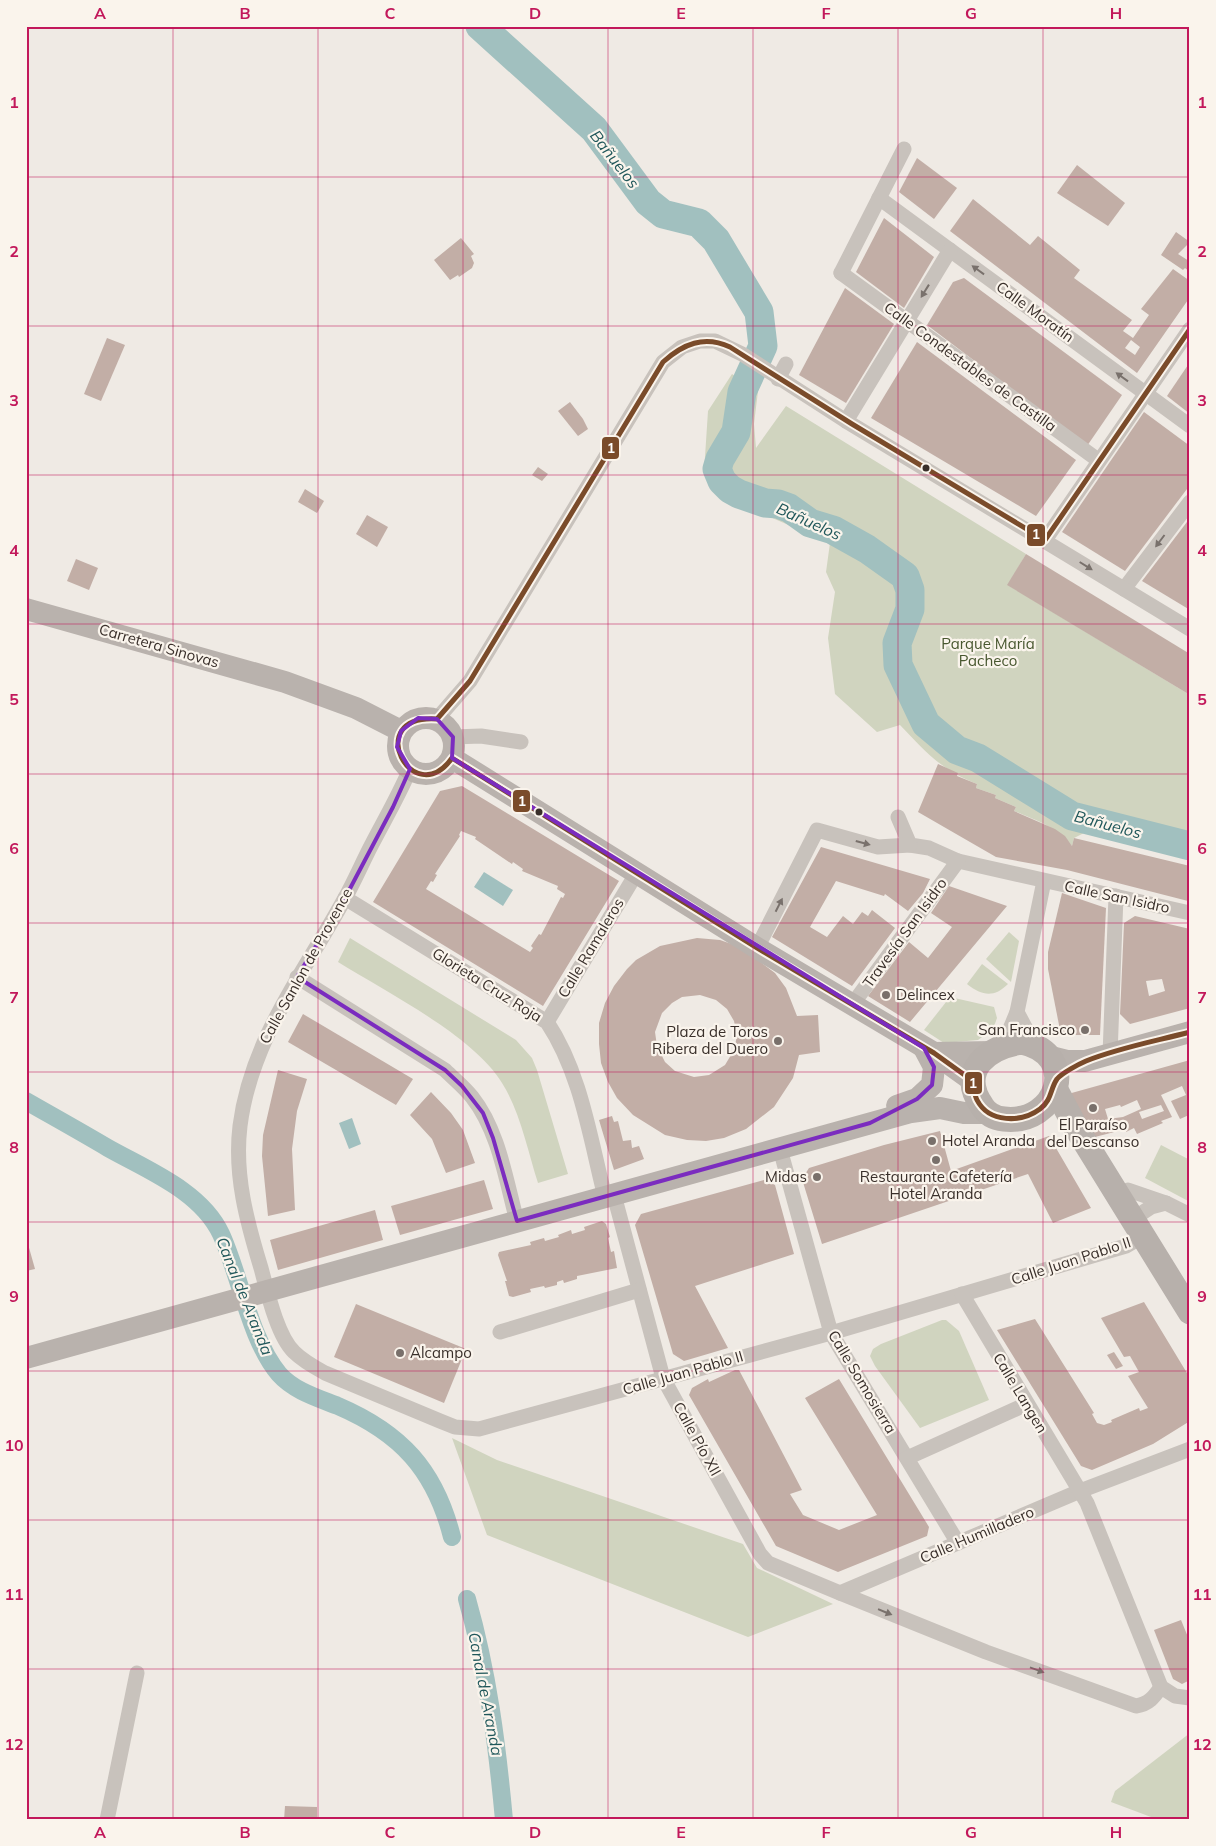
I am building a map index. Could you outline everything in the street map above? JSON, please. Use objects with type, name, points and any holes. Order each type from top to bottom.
[{"type":"main road","points":[[1049,1068],[1051,1100],[1038,1111],[1014,1120],[997,1118],[986,1113],[973,1084],[978,1064],[998,1049],[1022,1042],[1049,1068],[1075,1126],[1190,1312]]},
{"type":"main road","points":[[1038,1111],[1055,1115],[1075,1126]]},
{"type":"street","points":[[879,198],[904,149]]},
{"type":"street","name":"Calle Moratín","points":[[879,198],[1190,426]]},
{"type":"street","name":"Calle Condestables de Castilla","points":[[879,198],[834,275],[907,320],[1098,460]]},
{"type":"street","points":[[846,421],[950,250]]},
{"type":"street","points":[[1045,540],[1098,460],[1190,329]]},
{"type":"street","points":[[437,719],[470,681],[663,362],[682,347],[700,341],[715,341],[742,354],[774,377],[1190,629]]},
{"type":"street","points":[[774,377],[786,364]]},
{"type":"street","points":[[1124,589],[1190,502]]},
{"type":"street","name":"Carretera Sinovas","points":[[26,609],[285,682],[356,708],[401,731]]},
{"type":"street","points":[[521,742],[481,736],[452,748],[439,771],[430,774],[421,774],[410,770],[400,757],[397,747],[401,731],[409,722],[418,718],[428,717],[437,719],[445,724],[452,748],[636,874],[929,1051],[973,1084],[940,1108]]},
{"type":"street","name":"Calle Sanlon de Provence","points":[[251,1295],[244,1206],[240,1182],[240,1127],[252,1072],[262,1043],[298,977],[346,898],[410,770]]},
{"type":"street","points":[[898,816],[910,845]]},
{"type":"street","name":"Calle San Isidro","points":[[757,948],[818,830],[878,847],[910,845],[929,848],[958,861],[1190,913]]},
{"type":"street","name":"Travesía San Isidro","points":[[852,1005],[958,861]]},
{"type":"street","name":"Calle Ramaleros","points":[[547,1022],[636,874]]},
{"type":"street","name":"Calle San Isidro","points":[[998,1049],[1018,1012],[1044,881]]},
{"type":"street","points":[[1110,1054],[1116,896]]},
{"type":"street","name":"Glorieta Cruz Roja","points":[[346,898],[547,1022],[560,1042],[569,1064],[609,1196]]},
{"type":"street","points":[[298,977],[445,1070],[468,1092],[483,1113],[493,1138],[517,1221]]},
{"type":"street","points":[[1018,1012],[1049,1068],[1085,1061],[1190,1032]]},
{"type":"street","points":[[929,1051],[998,1049]]},
{"type":"street","points":[[870,1123],[896,1106],[917,1099],[932,1086],[934,1067],[929,1051]]},
{"type":"street","points":[[26,1358],[911,1112],[940,1108],[964,1113],[986,1113]]},
{"type":"street","name":"Calle Somosierra","points":[[780,1149],[831,1333],[958,1544]]},
{"type":"street","points":[[1118,1194],[1128,1190],[1166,1203],[1190,1215]]},
{"type":"street","name":"Calle Pío XII","points":[[609,1196],[639,1290],[663,1378],[765,1561],[840,1593]]},
{"type":"street","name":"Calle Juan Pablo II","points":[[251,1295],[283,1334],[292,1350],[309,1364],[325,1373],[455,1426],[478,1429],[496,1426],[663,1378],[831,1333],[1126,1246],[1151,1207],[1166,1203]]},
{"type":"street","points":[[500,1332],[639,1290]]},
{"type":"street","name":"Calle Langen","points":[[962,1294],[1080,1491],[1161,1687]]},
{"type":"street","points":[[907,1458],[1027,1404]]},
{"type":"street","name":"Calle Humilladero","points":[[840,1593],[1080,1491],[1188,1454]]},
{"type":"street","points":[[840,1593],[986,1652],[1136,1706],[1144,1705],[1153,1699],[1161,1687],[1176,1696],[1190,1698]]},
{"type":"street","points":[[107,1820],[137,1674]]},
{"type":"highlighted area","points":[[418,718],[437,719],[453,737],[452,758],[924,1048],[934,1067],[932,1085],[917,1099],[870,1123],[517,1221],[493,1138],[483,1113],[462,1086],[445,1070],[297,977],[345,898],[393,807],[410,769],[397,747],[401,731]]},
{"type":"green space","name":"Parque María Pacheco","points":[[732,374],[758,391],[754,424],[756,448],[786,406],[1026,554],[1008,585],[1190,695],[1190,858],[1088,831],[1074,838],[1072,846],[1053,829],[1014,811],[1016,807],[995,798],[996,795],[976,788],[977,784],[953,773],[926,752],[900,725],[877,732],[835,694],[828,638],[835,592],[826,572],[830,543],[717,494],[704,472],[708,411]]},
{"type":"green space","points":[[1009,932],[1019,941],[1011,982],[986,959]]},
{"type":"green space","points":[[350,938],[516,1040],[532,1058],[537,1070],[568,1174],[538,1183],[514,1106],[502,1083],[489,1066],[471,1048],[428,1016],[338,962]]},
{"type":"green space","points":[[982,964],[1008,984],[998,992],[988,994],[978,991],[967,984]]},
{"type":"green space","points":[[950,997],[994,1007],[997,1018],[993,1029],[978,1040],[944,1043],[924,1030]]},
{"type":"green space","points":[[1161,1145],[1190,1160],[1190,1202],[1145,1178]]},
{"type":"green space","points":[[946,1320],[959,1331],[989,1400],[920,1428],[875,1366],[870,1356],[873,1349],[881,1344]]},
{"type":"green space","points":[[452,1438],[497,1460],[743,1544],[757,1568],[833,1604],[748,1637],[487,1535]]},
{"type":"green space","points":[[1190,1733],[1190,1820],[1159,1820],[1111,1802],[1115,1791]]},
{"type":"water","points":[[484,872],[513,890],[503,906],[474,887]]},
{"type":"water","points":[[352,1118],[361,1144],[349,1149],[339,1123]]},
{"type":"building","points":[[917,158],[957,188],[934,219],[899,192]]},
{"type":"building","points":[[1077,165],[1125,203],[1108,226],[1057,193]]},
{"type":"building","points":[[973,199],[1030,245],[1038,236],[1080,270],[1074,278],[1132,320],[1123,331],[1133,338],[1149,315],[1141,309],[1173,269],[1190,281],[1190,297],[1137,373],[950,231]],"holes":[[[1131,340],[1140,347],[1135,355],[1125,348]]]},
{"type":"building","points":[[884,218],[934,257],[904,308],[856,272]]},
{"type":"building","points":[[1176,232],[1190,242],[1178,254],[1189,261],[1190,259],[1190,272],[1185,268],[1183,270],[1161,255]]},
{"type":"building","points":[[461,238],[474,254],[471,256],[474,263],[472,268],[459,277],[458,275],[450,280],[434,260]]},
{"type":"building","points":[[964,278],[1122,395],[1087,446],[927,325],[953,282]]},
{"type":"building","points":[[845,288],[894,324],[846,403],[799,375]]},
{"type":"building","points":[[107,338],[125,345],[101,401],[84,394]]},
{"type":"building","points":[[917,342],[1076,460],[1036,516],[871,418]]},
{"type":"building","points":[[1190,362],[1190,414],[1167,396]]},
{"type":"building","points":[[570,402],[588,429],[578,436],[558,411]]},
{"type":"building","points":[[1144,412],[1190,446],[1190,485],[1125,571],[1062,532]]},
{"type":"building","points":[[538,467],[548,474],[542,481],[532,475]]},
{"type":"building","points":[[305,489],[324,501],[317,513],[298,502]]},
{"type":"building","points":[[367,515],[388,527],[377,547],[356,534]]},
{"type":"building","points":[[1190,518],[1190,610],[1142,581]]},
{"type":"building","points":[[1026,554],[1190,654],[1190,695],[1007,585]]},
{"type":"building","points":[[76,559],[98,568],[89,590],[67,581]]},
{"type":"building","points":[[938,764],[958,773],[957,776],[977,784],[976,788],[996,795],[995,798],[1016,807],[1014,811],[1055,829],[1065,836],[1072,846],[1074,838],[1190,866],[1188,901],[1067,870],[996,857],[918,812]]},
{"type":"building","points":[[462,786],[619,881],[543,1006],[373,902],[440,791]],"holes":[[[461,831],[476,837],[475,839],[512,864],[513,862],[523,869],[522,871],[558,886],[557,889],[565,894],[563,898],[561,897],[541,935],[539,934],[531,946],[533,948],[530,952],[426,889],[431,881],[433,882],[437,875],[435,874],[460,836]]]},
{"type":"building","points":[[821,847],[930,879],[923,893],[908,911],[885,894],[884,896],[836,881],[810,927],[827,937],[843,916],[853,924],[862,912],[868,916],[872,910],[895,928],[852,986],[772,937]]},
{"type":"building","points":[[949,886],[1007,906],[910,1022],[868,996],[909,942],[928,958],[952,927],[931,913]]},
{"type":"building","points":[[1062,893],[1106,908],[1100,1035],[1061,1035],[1048,969],[1048,952]]},
{"type":"building","points":[[1135,916],[1190,929],[1190,1008],[1130,1024],[1120,1014],[1124,923]],"holes":[[[1162,979],[1165,991],[1149,996],[1146,981]]]},
{"type":"building","name":"Plaza de Toros Ribera del Duero","points":[[697,938],[720,940],[740,947],[775,973],[786,988],[797,1016],[818,1015],[820,1052],[799,1055],[793,1078],[774,1107],[746,1129],[724,1138],[706,1141],[687,1140],[665,1135],[633,1115],[617,1098],[608,1082],[601,1063],[599,1023],[605,1003],[614,986],[627,969],[636,960],[660,946]],"holes":[[[700,995],[716,1000],[727,1009],[734,1021],[737,1036],[734,1050],[725,1065],[709,1075],[694,1077],[675,1071],[665,1062],[657,1046],[655,1032],[662,1013],[672,1003],[682,997]]]},
{"type":"building","points":[[303,1014],[413,1079],[396,1105],[288,1042]]},
{"type":"building","points":[[1190,1060],[1189,1115],[1180,1119],[1171,1101],[1186,1095],[1182,1086],[1161,1095],[1172,1117],[1137,1134],[1134,1128],[1126,1132],[1126,1129],[1091,1138],[1068,1094]],"holes":[[[1137,1100],[1141,1109],[1123,1117],[1108,1119],[1105,1109],[1120,1105],[1121,1107]],[[1161,1105],[1164,1111],[1142,1119],[1139,1112]]]},
{"type":"building","points":[[278,1070],[307,1079],[297,1111],[292,1149],[295,1210],[268,1216],[262,1156],[263,1135]]},
{"type":"building","points":[[431,1092],[451,1113],[463,1130],[475,1163],[446,1173],[432,1139],[410,1115]]},
{"type":"building","points":[[612,1116],[614,1122],[618,1121],[623,1141],[631,1140],[632,1148],[639,1146],[644,1159],[614,1170],[599,1120]]},
{"type":"building","points":[[940,1131],[951,1171],[1049,1136],[1091,1208],[1053,1223],[1028,1174],[822,1244],[802,1179],[809,1168],[884,1145]]},
{"type":"building","points":[[484,1180],[493,1209],[400,1235],[391,1206]]},
{"type":"building","points":[[764,1180],[775,1185],[794,1254],[695,1286],[728,1348],[684,1361],[673,1354],[635,1225],[641,1214]]},
{"type":"building","points":[[375,1210],[383,1240],[278,1270],[270,1240]]},
{"type":"building","points":[[602,1221],[606,1224],[610,1237],[608,1238],[611,1252],[614,1251],[617,1268],[577,1276],[577,1279],[564,1283],[563,1280],[557,1282],[557,1285],[530,1289],[531,1292],[513,1297],[509,1296],[505,1281],[507,1281],[498,1255],[499,1252],[531,1245],[530,1242],[544,1238],[545,1241],[559,1237],[558,1235],[571,1230],[572,1234],[585,1230],[584,1227]]},
{"type":"building","points":[[26,1237],[35,1269],[26,1271]]},
{"type":"building","points":[[1144,1302],[1190,1378],[1190,1421],[1153,1444],[1092,1470],[1081,1466],[997,1330],[1035,1319],[1094,1413],[1092,1414],[1097,1423],[1104,1425],[1139,1408],[1140,1411],[1148,1408],[1128,1376],[1139,1372],[1130,1356],[1124,1357],[1101,1318]]},
{"type":"building","name":"Alcampo","points":[[356,1304],[466,1349],[444,1403],[334,1357]]},
{"type":"building","points":[[1114,1352],[1123,1366],[1116,1369],[1107,1355]]},
{"type":"building","points":[[739,1370],[802,1490],[790,1494],[803,1515],[839,1530],[877,1515],[805,1398],[839,1379],[929,1527],[927,1536],[838,1572],[776,1546],[689,1395],[692,1388],[708,1379],[709,1382]]},
{"type":"building","points":[[1181,1620],[1190,1642],[1190,1680],[1182,1684],[1173,1679],[1154,1630]]},
{"type":"building","points":[[285,1806],[317,1807],[317,1820],[284,1820]]},
{"type":"waterway","name":"Bañuelos","points":[[480,26],[594,129],[648,202],[663,214],[699,223],[716,240],[759,312],[763,346],[742,392],[736,432],[720,459],[717,469],[722,481],[739,494],[765,503],[778,504],[789,508],[810,523],[833,530],[867,549],[905,576],[910,590],[910,609],[897,643],[898,665],[926,724],[957,750],[978,758],[1072,816],[1190,846]]},
{"type":"waterway","name":"Canal de Aranda","points":[[26,1101],[172,1183],[200,1206],[212,1219],[221,1234],[260,1344],[279,1374],[299,1389],[338,1406],[380,1428],[412,1456],[436,1492],[452,1537]]},
{"type":"waterway","name":"Canal de Aranda","points":[[467,1599],[481,1654],[491,1709],[504,1820]]},
{"type":"transit line","name":"1","points":[[1190,329],[1045,540],[852,424],[730,347],[720,343],[703,342],[694,343],[678,350],[663,362],[470,681],[437,719],[414,721],[402,731],[398,744],[401,757],[410,769],[423,774],[437,772],[452,758],[757,948],[934,1053],[973,1081],[977,1100],[982,1108],[997,1117],[1024,1117],[1040,1109],[1047,1102],[1057,1079],[1075,1066],[1086,1061],[1124,1048],[1190,1032]]},
{"type":"place","name":"Delincex","points":[[886,995]]},
{"type":"place","name":"San Francisco","points":[[1085,1030]]},
{"type":"place","name":"Plaza de Toros Ribera del Duero","points":[[778,1041]]},
{"type":"place","name":"El Paraíso del Descanso","points":[[1093,1108]]},
{"type":"place","name":"Hotel Aranda","points":[[932,1141]]},
{"type":"place","name":"Restaurante Cafetería Hotel Aranda","points":[[936,1160]]},
{"type":"place","name":"Midas","points":[[817,1177]]},
{"type":"place","name":"Alcampo","points":[[400,1353]]}]
